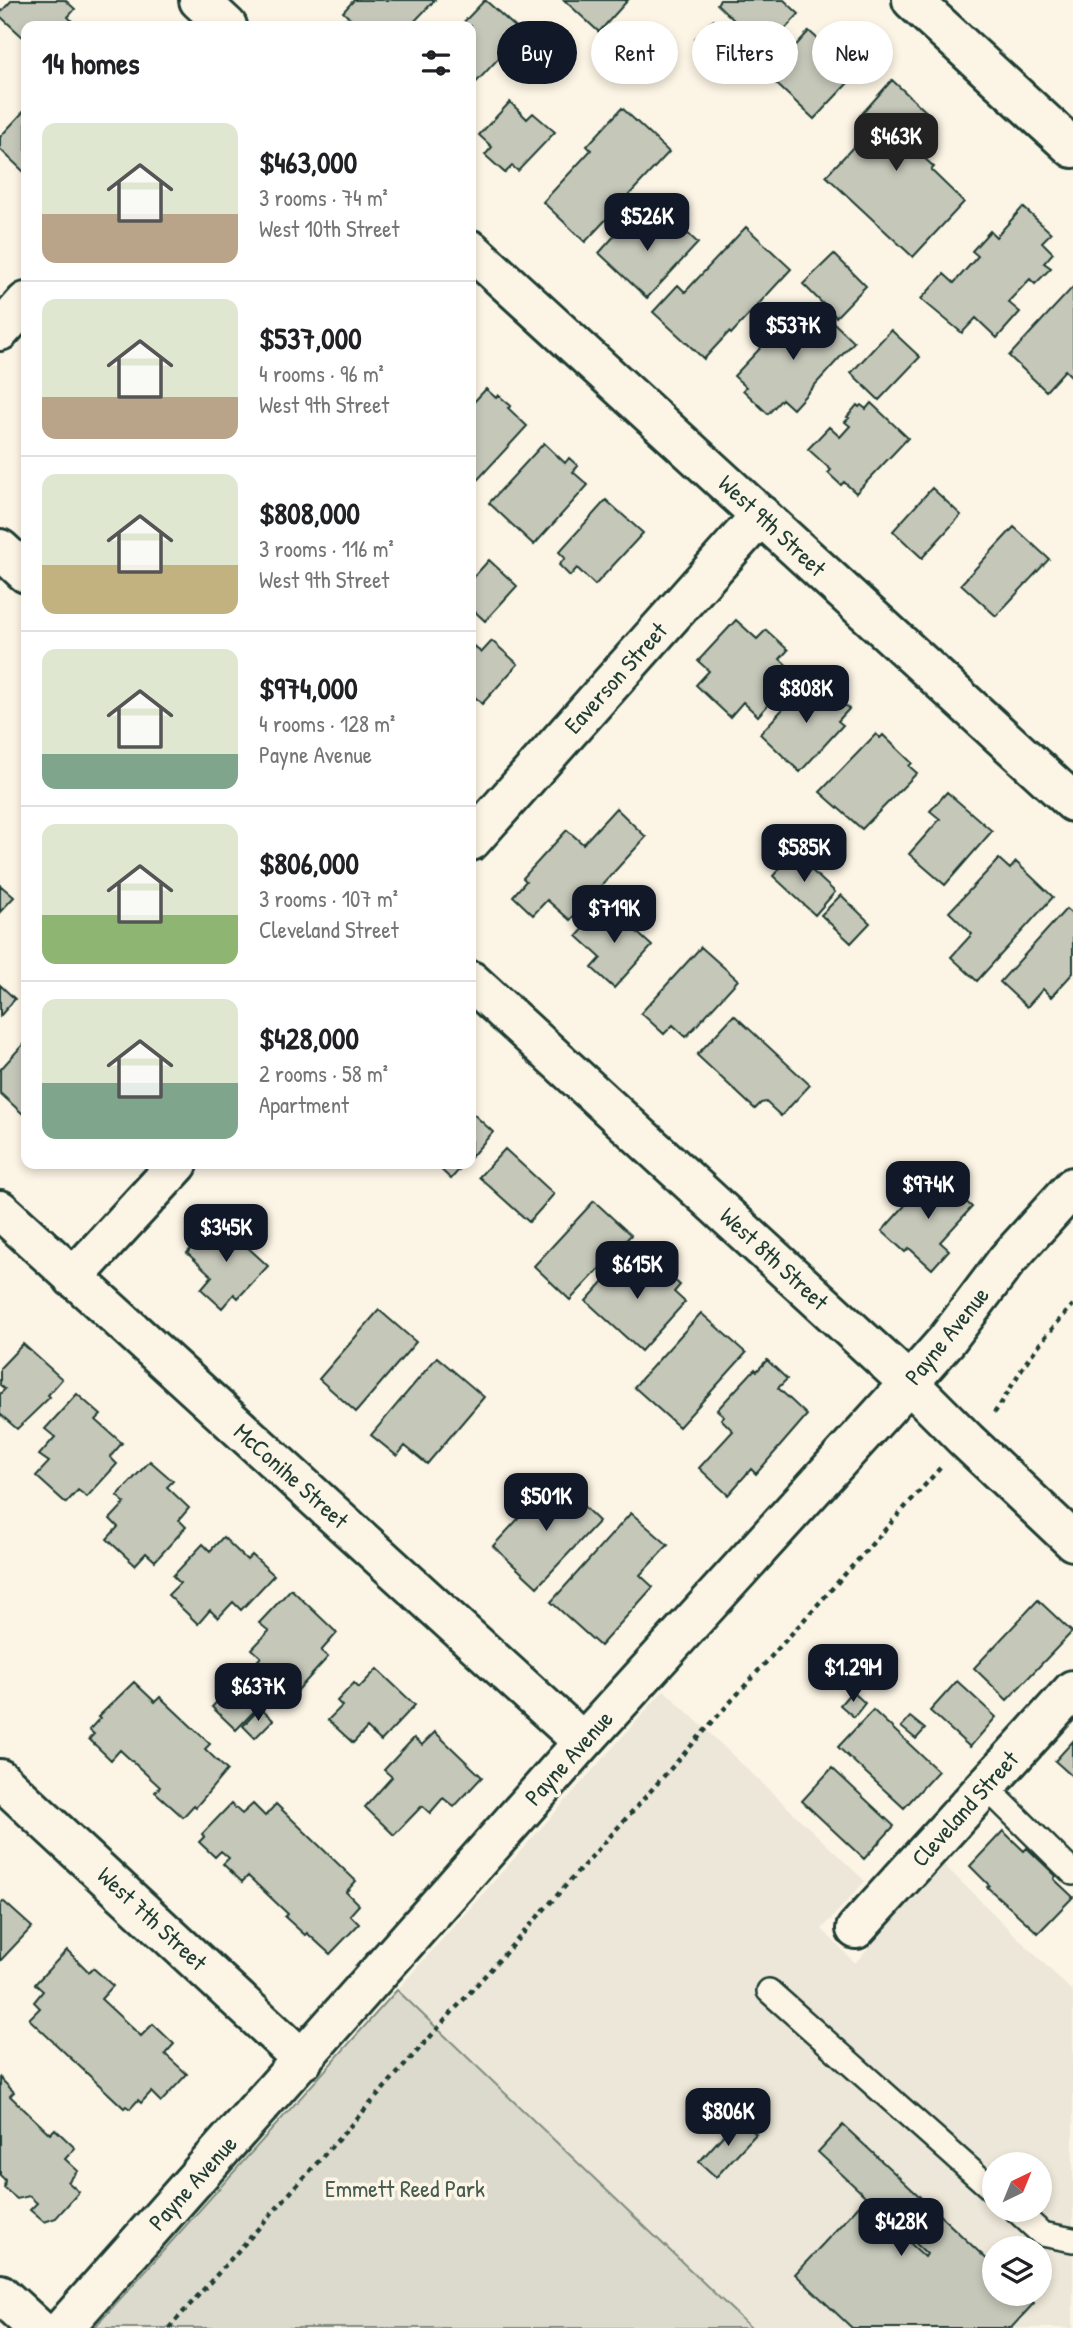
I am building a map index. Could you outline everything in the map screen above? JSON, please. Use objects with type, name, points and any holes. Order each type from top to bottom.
[{"type":"street","points":[[199,0],[222,21]]},
{"type":"street","points":[[912,0],[1073,148]]},
{"type":"street","name":"West 9th Street","points":[[476,255],[761,515],[1067,784]]},
{"type":"street","points":[[0,331],[21,308]]},
{"type":"street","name":"Eaverson Street","points":[[476,835],[761,515]]},
{"type":"street","points":[[0,549],[21,568]]},
{"type":"street","name":"West 8th Street","points":[[476,986],[909,1383],[1073,1541]]},
{"type":"street","points":[[74,1278],[173,1169]]},
{"type":"street","name":"Payne Avenue","points":[[63,2328],[583,1742],[909,1383],[946,1341],[1007,1260],[1073,1187]]},
{"type":"street","name":"McConihe Street","points":[[0,1210],[583,1742]]},
{"type":"street","name":"Cleveland Street","points":[[856,1929],[1073,1690]]},
{"type":"street","name":"West 7th Street","points":[[0,1779],[303,2060]]},
{"type":"street","points":[[0,2294],[37,2328]]},
{"type":"lane","points":[[985,1786],[1073,1873]]},
{"type":"lane","points":[[769,1991],[982,2180]]},
{"type":"lane","points":[[1029,2222],[1042,2234],[1073,2240]]},
{"type":"path","points":[[991,1416],[1006,1399],[1025,1364],[1073,1305]]},
{"type":"path","points":[[169,2328],[944,1464]]},
{"type":"shaded area","points":[[664,1690],[865,1881],[822,1929],[855,1963],[944,1865],[1073,1992],[1073,2328],[751,2328],[397,1990]]},
{"type":"green space","name":"Emmett Reed Park","points":[[397,1990],[751,2328],[94,2328]]},
{"type":"building","points":[[12,0],[65,0],[75,9],[68,17],[72,21],[21,21],[21,35],[0,13]]},
{"type":"building","points":[[354,0],[435,0],[415,21],[353,21],[343,12]]},
{"type":"building","points":[[485,0],[509,21],[497,21],[497,60],[476,83],[476,21],[465,21]]},
{"type":"building","points":[[564,0],[628,0],[609,21],[591,21],[591,25]]},
{"type":"building","points":[[720,0],[784,0],[799,14],[792,21],[735,21],[717,4]]},
{"type":"building","points":[[809,31],[812,34],[812,84],[847,84],[814,119],[777,84],[798,84],[798,43]]},
{"type":"building","points":[[893,81],[932,117],[908,143],[934,167],[931,170],[964,202],[913,257],[826,176],[872,127],[860,116],[888,84],[893,84]]},
{"type":"building","points":[[510,102],[527,119],[533,113],[555,132],[518,171],[512,166],[505,173],[485,155],[492,147],[479,135]]},
{"type":"building","points":[[622,108],[669,152],[585,242],[543,202],[591,150],[587,146]]},
{"type":"building","points":[[21,114],[21,169],[0,149],[0,137]]},
{"type":"building","points":[[1023,207],[1051,233],[1042,242],[1053,253],[1044,263],[1051,268],[1035,284],[1030,279],[1008,302],[1020,312],[997,338],[976,318],[962,333],[921,299],[944,274],[954,283],[978,256],[972,251],[990,231],[996,237]]},
{"type":"building","points":[[636,212],[660,234],[673,220],[698,243],[647,298],[599,253]]},
{"type":"building","points":[[746,227],[791,269],[704,359],[653,312],[678,285],[685,292]]},
{"type":"building","points":[[834,254],[866,286],[836,317],[803,284]]},
{"type":"building","points":[[1073,287],[1073,378],[1065,370],[1046,391],[1009,356]]},
{"type":"building","points":[[818,308],[854,342],[793,409],[782,399],[768,414],[743,390],[746,387],[734,376],[784,323],[795,333]]},
{"type":"building","points":[[891,330],[920,357],[879,400],[851,373]]},
{"type":"building","points":[[486,389],[496,398],[498,395],[527,426],[476,482],[476,400]]},
{"type":"building","points":[[871,403],[908,438],[856,493],[844,482],[841,485],[828,473],[831,470],[808,449],[829,427],[840,437],[850,426],[845,422],[857,405],[866,409]]},
{"type":"building","points":[[544,443],[565,463],[569,458],[578,466],[573,472],[588,485],[534,545],[489,503]]},
{"type":"building","points":[[932,488],[961,515],[922,558],[893,531]]},
{"type":"building","points":[[606,500],[643,533],[595,585],[577,568],[570,576],[559,565],[565,558],[559,552]]},
{"type":"building","points":[[1014,527],[1049,559],[996,616],[961,584]]},
{"type":"building","points":[[489,560],[517,586],[485,621],[476,613],[476,574]]},
{"type":"building","points":[[736,620],[757,639],[766,630],[788,650],[780,659],[796,674],[758,716],[743,702],[730,717],[696,685],[709,671],[698,661]]},
{"type":"building","points":[[492,641],[518,664],[482,704],[476,698],[476,647],[481,653]]},
{"type":"building","points":[[820,682],[849,709],[838,721],[843,725],[800,772],[760,734],[802,688],[809,694]]},
{"type":"building","points":[[876,734],[880,738],[883,735],[912,763],[909,766],[917,773],[862,829],[820,792]]},
{"type":"building","points":[[947,792],[992,831],[945,885],[909,854],[940,819],[930,811]]},
{"type":"building","points":[[616,808],[646,837],[570,920],[547,900],[533,915],[513,896],[526,881],[523,878],[567,830],[583,844]]},
{"type":"building","points":[[793,853],[835,892],[815,915],[773,876]]},
{"type":"building","points":[[999,859],[1010,869],[1016,862],[1053,897],[977,981],[951,957],[972,934],[949,912]]},
{"type":"building","points":[[0,885],[14,897],[0,912]]},
{"type":"building","points":[[841,895],[870,923],[851,943],[821,915]]},
{"type":"building","points":[[606,904],[652,946],[614,988],[592,968],[601,958],[577,936]]},
{"type":"building","points":[[1066,909],[1073,915],[1073,973],[1051,997],[1043,989],[1027,1007],[1000,982]]},
{"type":"building","points":[[701,947],[738,980],[686,1037],[673,1025],[664,1034],[641,1013]]},
{"type":"building","points":[[0,985],[15,999],[0,1016]]},
{"type":"building","points":[[734,1015],[810,1085],[781,1116],[766,1102],[755,1109],[697,1055]]},
{"type":"building","points":[[21,1047],[21,1112],[0,1093],[0,1070]]},
{"type":"building","points":[[476,1117],[493,1132],[476,1151]]},
{"type":"building","points":[[505,1149],[554,1194],[529,1222],[479,1177]]},
{"type":"building","points":[[440,1169],[460,1169],[451,1179]]},
{"type":"building","points":[[934,1173],[972,1207],[940,1242],[949,1250],[932,1269],[909,1248],[905,1252],[882,1231]]},
{"type":"building","points":[[594,1201],[631,1235],[570,1300],[534,1266]]},
{"type":"building","points":[[217,1219],[268,1266],[238,1298],[234,1294],[222,1308],[201,1289],[212,1276],[187,1253]]},
{"type":"building","points":[[630,1252],[658,1277],[663,1270],[680,1285],[674,1292],[685,1302],[641,1351],[586,1301]]},
{"type":"building","points":[[379,1310],[416,1342],[356,1412],[319,1379]]},
{"type":"building","points":[[701,1313],[746,1353],[679,1427],[634,1387]]},
{"type":"building","points":[[23,1344],[62,1379],[48,1395],[50,1397],[17,1429],[0,1414],[0,1394],[5,1389],[0,1385],[0,1368]]},
{"type":"building","points":[[437,1357],[484,1397],[427,1464],[405,1446],[397,1456],[371,1435]]},
{"type":"building","points":[[767,1360],[787,1379],[778,1388],[807,1415],[756,1474],[751,1469],[728,1495],[699,1468],[733,1431],[721,1419],[724,1416],[717,1410],[755,1369],[757,1371]]},
{"type":"building","points":[[77,1394],[101,1415],[96,1420],[122,1443],[110,1457],[117,1464],[87,1497],[78,1490],[66,1503],[36,1476],[49,1462],[39,1455],[55,1437],[45,1429]]},
{"type":"building","points":[[150,1461],[173,1481],[167,1487],[189,1508],[179,1520],[186,1527],[155,1561],[146,1553],[135,1565],[107,1539],[118,1527],[110,1519],[125,1503],[117,1496]]},
{"type":"building","points":[[555,1479],[599,1521],[537,1587],[493,1546]]},
{"type":"building","points":[[631,1513],[668,1545],[640,1575],[653,1587],[600,1646],[551,1602]]},
{"type":"building","points":[[223,1537],[247,1560],[252,1555],[274,1575],[241,1610],[233,1602],[218,1618],[210,1610],[198,1624],[168,1595],[180,1583],[173,1576],[203,1544],[210,1551]]},
{"type":"building","points":[[291,1589],[337,1633],[321,1651],[328,1657],[297,1691],[290,1685],[277,1699],[248,1671],[261,1657],[252,1649],[269,1631],[259,1623]]},
{"type":"building","points":[[1038,1600],[1072,1632],[1007,1700],[974,1668]]},
{"type":"building","points":[[377,1669],[415,1705],[381,1741],[367,1728],[353,1743],[328,1720],[342,1706],[337,1701],[354,1683],[359,1688]]},
{"type":"building","points":[[237,1680],[262,1703],[236,1730],[212,1707]]},
{"type":"building","points":[[957,1681],[996,1717],[970,1747],[930,1711]]},
{"type":"building","points":[[134,1682],[155,1702],[160,1697],[210,1744],[205,1749],[227,1770],[196,1807],[194,1805],[183,1817],[155,1792],[160,1787],[120,1750],[111,1760],[89,1739],[94,1734],[89,1730],[100,1718],[98,1717]]},
{"type":"building","points":[[852,1691],[865,1703],[854,1717],[840,1705]]},
{"type":"building","points":[[260,1708],[273,1720],[255,1738],[243,1726]]},
{"type":"building","points":[[873,1710],[938,1771],[904,1808],[838,1747]]},
{"type":"building","points":[[910,1717],[925,1729],[916,1739],[901,1727]]},
{"type":"building","points":[[435,1732],[482,1777],[454,1807],[443,1798],[430,1813],[422,1806],[394,1835],[365,1807],[392,1777],[384,1770],[414,1738],[422,1745]]},
{"type":"building","points":[[1073,1741],[1073,1777],[1055,1761]]},
{"type":"building","points":[[832,1768],[894,1826],[864,1859],[802,1801]]},
{"type":"building","points":[[231,1804],[242,1814],[253,1804],[265,1816],[276,1804],[356,1881],[346,1892],[359,1905],[350,1915],[359,1924],[330,1954],[285,1917],[288,1914],[248,1876],[242,1882],[223,1864],[229,1858],[221,1851],[215,1857],[199,1842],[204,1837],[202,1834]]},
{"type":"building","points":[[1003,1831],[1024,1851],[1027,1848],[1073,1897],[1038,1933],[987,1887],[989,1885],[970,1866]]},
{"type":"building","points":[[3,1901],[32,1927],[0,1961],[0,1905]]},
{"type":"building","points":[[67,1950],[89,1972],[93,1968],[113,1986],[101,1999],[141,2036],[153,2024],[174,2044],[165,2054],[187,2074],[161,2102],[151,2092],[141,2103],[138,2100],[130,2109],[126,2106],[124,2108],[29,2019],[40,2008],[34,2002],[43,1991],[35,1984]]},
{"type":"building","points":[[0,2078],[14,2092],[10,2096],[50,2134],[55,2129],[75,2148],[65,2159],[78,2171],[68,2182],[79,2192],[56,2218],[44,2222],[30,2210],[37,2203],[29,2196],[17,2199],[4,2188],[5,2180],[0,2175]]},
{"type":"building","points":[[739,2118],[756,2134],[716,2177],[699,2162]]},
{"type":"building","points":[[843,2125],[982,2255],[982,2306],[1031,2306],[1011,2328],[852,2328],[795,2274],[864,2200],[925,2257],[927,2254],[818,2152]]}]
